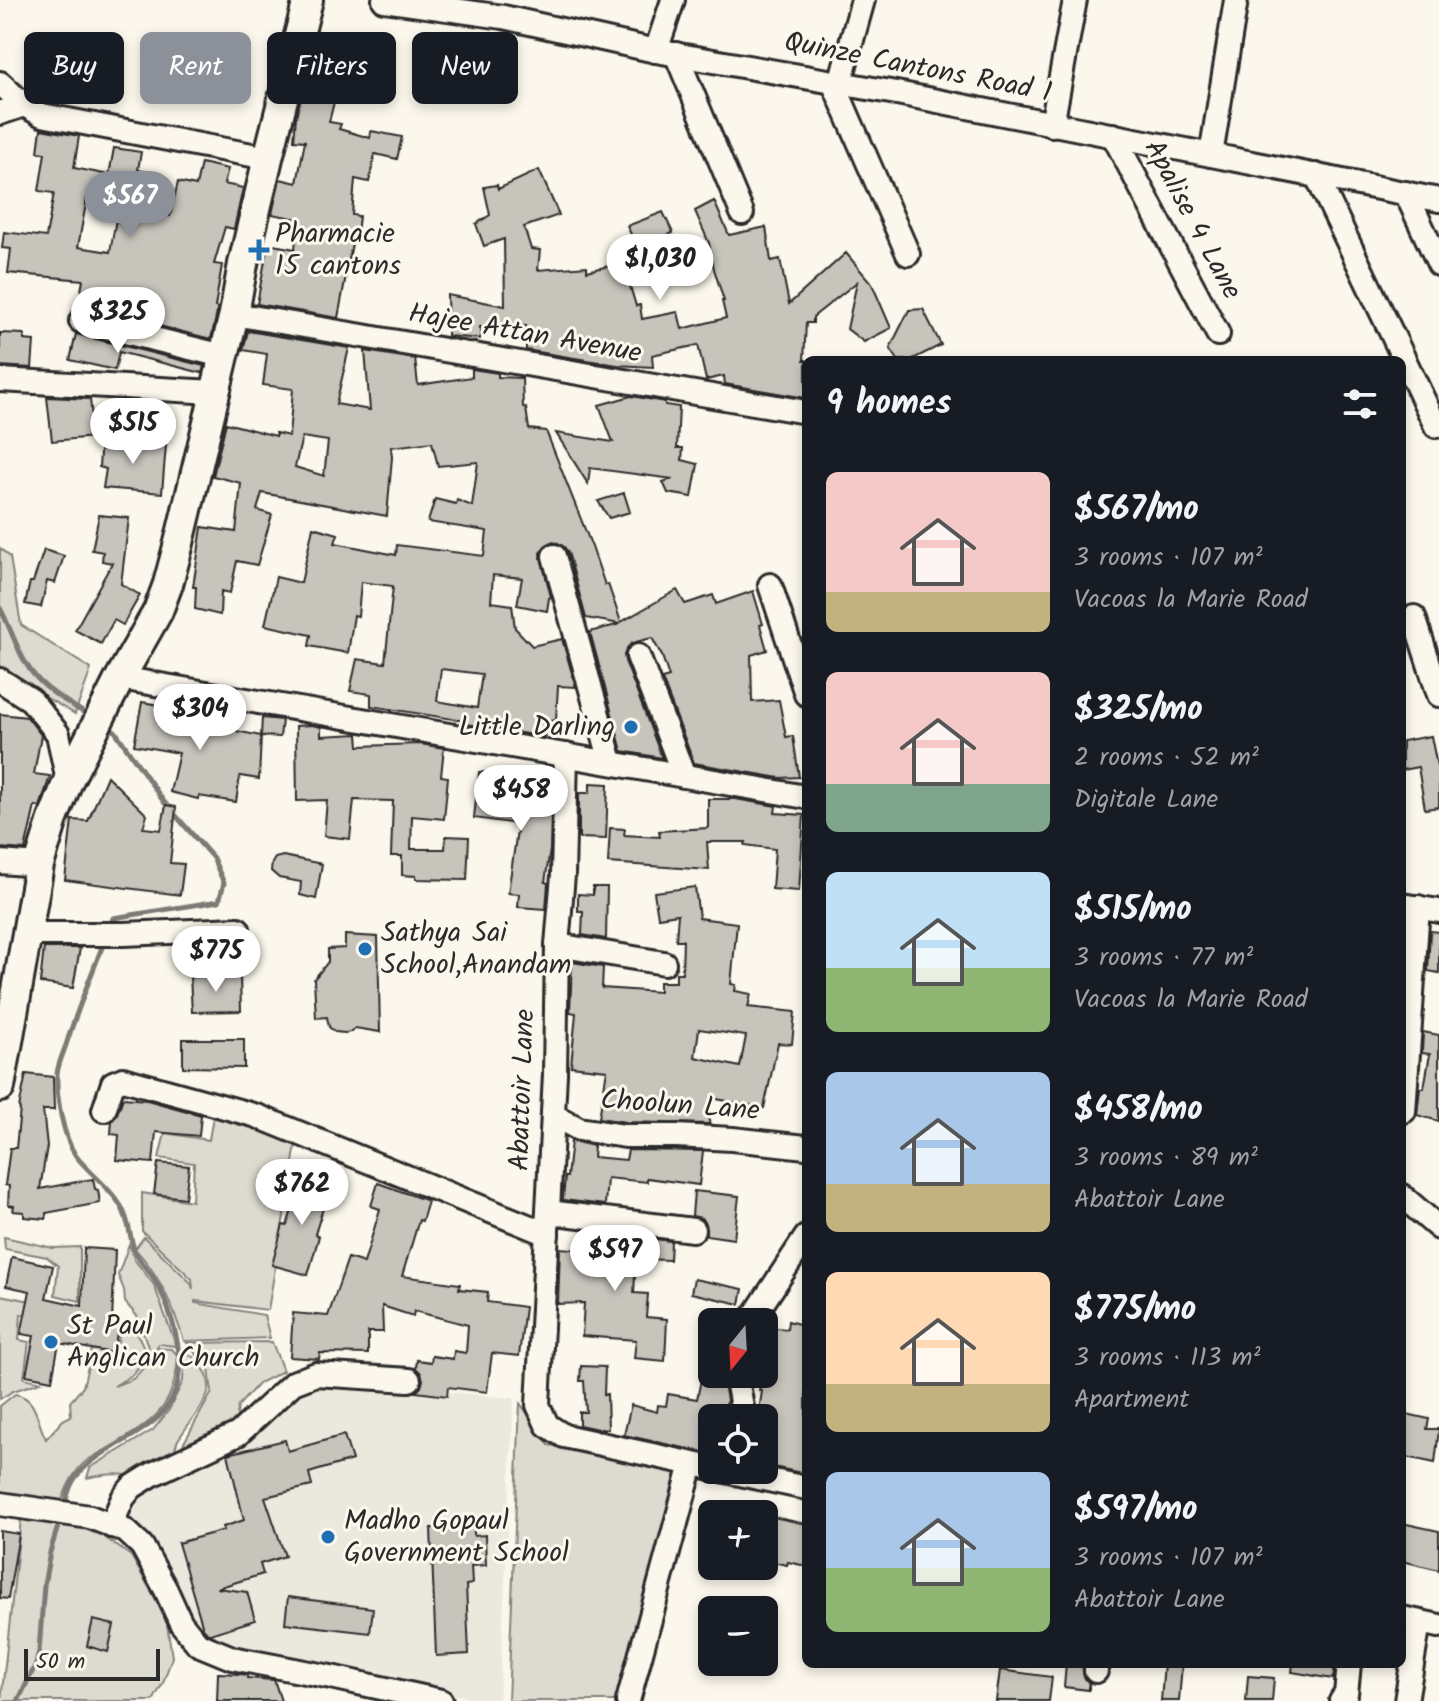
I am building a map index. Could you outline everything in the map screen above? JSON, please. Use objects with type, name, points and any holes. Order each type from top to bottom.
[{"type":"main road","points":[[0,1087],[10,981],[28,934],[39,865],[53,819],[68,781],[158,611],[168,584],[308,0]]},
{"type":"street","name":"Quinze Cantons Road 1","points":[[384,0],[503,17],[666,52],[837,82],[1439,200]]},
{"type":"street","points":[[673,0],[666,52],[742,213]]},
{"type":"street","points":[[863,0],[837,82],[908,254]]},
{"type":"street","points":[[1052,125],[1075,0]]},
{"type":"street","points":[[1211,155],[1236,0]]},
{"type":"street","points":[[0,83],[24,105],[42,115],[268,158]]},
{"type":"street","points":[[0,113],[24,105]]},
{"type":"street","name":"Apalise 4 Lane","points":[[1113,135],[1218,334]]},
{"type":"street","points":[[1316,175],[1403,356]]},
{"type":"street","points":[[1406,193],[1439,264]]},
{"type":"street","name":"Hajee Attan Avenue","points":[[234,314],[802,411]]},
{"type":"street","points":[[81,321],[223,356]]},
{"type":"street","points":[[1406,363],[1436,426]]},
{"type":"street","points":[[0,380],[214,392]]},
{"type":"street","points":[[554,556],[611,762]]},
{"type":"street","points":[[770,585],[802,682]]},
{"type":"street","points":[[1414,617],[1439,695]]},
{"type":"street","points":[[638,656],[684,776]]},
{"type":"street","points":[[120,678],[802,796]]},
{"type":"street","points":[[0,680],[31,700],[58,734],[68,781]]},
{"type":"street","name":"Abattoir Lane","points":[[566,755],[553,1115],[538,1405],[547,1425],[564,1436],[698,1465]]},
{"type":"street","points":[[0,862],[39,865]]},
{"type":"street","points":[[1406,1086],[1420,908]]},
{"type":"street","points":[[28,934],[238,929]]},
{"type":"street","points":[[557,945],[664,963]]},
{"type":"street","points":[[104,1110],[113,1083],[123,1079],[257,1116],[548,1223],[693,1230]]},
{"type":"street","name":"Choolun Lane","points":[[553,1115],[579,1129],[625,1136],[732,1139],[802,1147]]},
{"type":"street","points":[[1406,1199],[1439,1228]]},
{"type":"street","points":[[759,1308],[802,1243]]},
{"type":"street","points":[[101,1521],[132,1487],[238,1434],[293,1383],[316,1374],[409,1380]]},
{"type":"street","points":[[778,1482],[802,1487]]},
{"type":"street","points":[[628,1701],[711,1484]]},
{"type":"street","points":[[11,1505],[101,1521],[126,1531],[142,1546],[181,1623],[198,1644],[232,1658],[441,1701]]},
{"type":"street","points":[[1406,1701],[1420,1622]]},
{"type":"street","points":[[1341,1701],[1346,1694],[1349,1668]]},
{"type":"shaded area","points":[[0,548],[10,557],[21,625],[91,669],[75,714],[0,671]]},
{"type":"shaded area","points":[[214,1110],[297,1139],[268,1310],[195,1301],[264,1315],[270,1338],[184,1341],[165,1292],[135,1249],[144,1237],[191,1283],[193,1289],[192,1279],[142,1231],[142,1193],[192,1201],[194,1163],[159,1158],[165,1133],[209,1140]]},
{"type":"shaded area","points":[[4,1237],[53,1248],[80,1247],[80,1301],[55,1295],[58,1266],[47,1257],[5,1249]]},
{"type":"shaded area","points":[[129,1244],[134,1259],[154,1285],[174,1340],[175,1346],[159,1344],[151,1355],[137,1316],[125,1302],[118,1275]]},
{"type":"shaded area","points":[[0,1295],[41,1303],[38,1316],[21,1314],[19,1340],[29,1342],[24,1378],[41,1382],[13,1391],[0,1399]]},
{"type":"shaded area","points":[[122,1322],[139,1337],[148,1356],[132,1375],[114,1386],[133,1379],[159,1348],[172,1349],[178,1356],[167,1401],[140,1429],[85,1462],[73,1477],[60,1505],[0,1498],[0,1406],[15,1394],[23,1396],[32,1405],[46,1439],[63,1420],[71,1416],[70,1402],[83,1387],[92,1349],[115,1355]]},
{"type":"shaded area","points":[[272,1342],[283,1371],[259,1383],[238,1406],[236,1424],[180,1450],[212,1392],[209,1369],[187,1343]]},
{"type":"shaded area","points":[[185,1351],[202,1366],[209,1386],[205,1399],[173,1452],[137,1477],[112,1474],[87,1478],[90,1468],[153,1430],[169,1410],[183,1381]]},
{"type":"shaded area","name":"Madho Gopaul Government School","points":[[316,1380],[514,1398],[499,1701],[239,1652],[202,1637],[177,1603],[152,1540],[146,1533],[120,1522],[135,1493]]},
{"type":"shaded area","points":[[520,1403],[549,1445],[682,1468],[619,1701],[508,1701]]},
{"type":"shaded area","points":[[72,1514],[131,1556],[166,1617],[172,1657],[153,1701],[1,1701],[21,1519]]},
{"type":"building","points":[[299,104],[334,104],[329,122],[341,124],[339,129],[370,138],[371,131],[402,137],[397,159],[375,154],[369,182],[355,179],[352,215],[359,216],[357,233],[354,233],[338,318],[257,304],[268,244],[295,249],[298,219],[272,214],[280,179],[297,183],[305,141],[294,140]]},
{"type":"building","points":[[41,129],[79,136],[74,168],[109,175],[114,148],[141,152],[138,170],[148,172],[141,211],[170,216],[178,182],[196,186],[201,163],[228,169],[224,184],[243,188],[234,229],[225,227],[214,264],[222,265],[211,339],[78,307],[83,280],[8,273],[11,249],[2,248],[4,232],[46,237],[54,193],[39,191],[45,153],[38,152]],"holes":[[[87,198],[119,203],[110,252],[78,247]]]},
{"type":"building","points":[[539,170],[559,215],[524,227],[531,249],[540,250],[538,270],[587,266],[587,271],[623,263],[636,306],[640,305],[642,319],[678,312],[682,329],[726,318],[709,243],[695,211],[714,201],[729,235],[766,227],[771,261],[780,259],[789,304],[846,253],[872,284],[891,328],[864,342],[847,329],[857,282],[813,317],[813,323],[806,323],[802,397],[725,384],[724,376],[706,380],[698,345],[652,355],[653,367],[617,365],[526,350],[526,326],[480,327],[480,339],[448,336],[447,295],[505,306],[504,239],[484,246],[476,224],[490,215],[484,187],[497,185],[498,189]]},
{"type":"building","points":[[663,212],[673,233],[637,247],[627,226]]},
{"type":"building","points":[[923,309],[941,345],[919,356],[895,356],[890,348],[909,310]]},
{"type":"building","points":[[248,331],[349,348],[336,404],[370,410],[365,351],[415,359],[418,385],[472,377],[472,369],[498,373],[498,377],[522,378],[523,407],[526,408],[529,429],[546,431],[621,622],[677,590],[685,604],[713,595],[716,604],[753,591],[767,650],[751,655],[752,702],[779,700],[786,737],[793,736],[799,777],[780,778],[694,763],[662,679],[669,677],[662,656],[652,638],[632,643],[624,655],[662,758],[622,751],[590,632],[620,624],[586,618],[568,552],[558,543],[551,542],[540,553],[551,597],[547,611],[517,605],[522,578],[493,575],[491,602],[512,605],[515,628],[532,646],[562,639],[576,687],[558,686],[556,720],[545,722],[545,737],[371,706],[371,694],[350,691],[357,659],[385,663],[393,586],[361,582],[358,616],[354,615],[348,653],[309,646],[311,635],[265,625],[276,577],[301,583],[313,527],[338,534],[335,543],[396,555],[397,545],[484,556],[487,531],[428,522],[435,499],[456,504],[457,500],[472,506],[478,462],[438,466],[432,442],[391,447],[387,516],[262,493],[257,510],[272,515],[257,565],[237,561],[230,593],[221,591],[220,615],[195,609],[196,587],[193,587],[202,527],[236,532],[241,483],[213,476],[226,423],[276,436],[276,433],[289,436],[293,389],[263,385],[267,354],[243,350]],"holes":[[[302,437],[328,441],[324,476],[295,467]],[[441,669],[482,674],[477,708],[437,701]]]},
{"type":"building","points":[[0,333],[24,334],[24,340],[34,341],[32,368],[0,366]]},
{"type":"building","points":[[76,334],[204,366],[202,373],[119,352],[115,370],[70,360]]},
{"type":"building","points":[[631,396],[679,407],[677,448],[683,448],[682,460],[698,464],[692,497],[668,493],[663,482],[673,479],[590,468],[588,484],[556,433],[613,442],[599,405]]},
{"type":"building","points":[[47,397],[90,399],[94,437],[52,441]]},
{"type":"building","points":[[101,440],[166,445],[162,493],[103,488],[106,469],[99,467]]},
{"type":"building","points":[[624,493],[630,512],[609,518],[598,501]]},
{"type":"building","points":[[99,515],[129,518],[121,584],[140,595],[123,625],[114,620],[101,644],[75,630],[112,563],[102,561],[103,552],[92,550]]},
{"type":"building","points":[[44,550],[64,556],[55,583],[47,581],[41,607],[25,604],[30,582],[33,582]]},
{"type":"building","points":[[142,702],[209,717],[207,725],[261,736],[259,779],[240,776],[236,802],[199,796],[198,799],[170,792],[179,753],[134,745]]},
{"type":"building","points":[[0,714],[27,717],[41,735],[34,774],[50,776],[40,807],[35,806],[25,850],[0,848]]},
{"type":"building","points":[[262,718],[282,720],[280,737],[261,736]]},
{"type":"building","points":[[296,726],[321,727],[321,736],[358,734],[359,746],[420,744],[444,748],[441,776],[448,777],[444,819],[412,816],[411,849],[445,849],[446,836],[469,837],[467,880],[416,879],[416,876],[402,875],[402,856],[391,856],[393,801],[354,800],[350,839],[324,836],[327,800],[297,801]]},
{"type":"building","points":[[1431,736],[1439,765],[1439,807],[1425,809],[1418,767],[1406,769],[1406,740]]},
{"type":"building","points":[[479,772],[509,775],[508,785],[550,789],[546,909],[518,907],[519,894],[508,893],[518,824],[474,818]]},
{"type":"building","points":[[107,776],[147,815],[143,828],[161,830],[166,805],[176,807],[170,863],[184,864],[180,895],[65,880],[72,820],[88,821]]},
{"type":"building","points":[[590,783],[608,784],[606,839],[579,838],[579,793],[590,793]]},
{"type":"building","points":[[708,799],[735,799],[776,806],[775,813],[802,815],[799,891],[772,889],[775,849],[745,845],[746,842],[707,842],[709,870],[608,863],[610,828],[625,829],[624,835],[660,837],[659,831],[708,828]]},
{"type":"building","points":[[283,856],[322,864],[316,899],[300,895],[301,882],[279,878],[271,871],[275,858]]},
{"type":"building","points":[[593,887],[607,887],[606,939],[582,935],[583,911],[578,911],[578,894],[593,895]]},
{"type":"building","points":[[695,887],[699,918],[737,923],[731,984],[736,985],[735,991],[751,994],[748,1007],[795,1012],[792,1044],[778,1043],[764,1108],[711,1098],[709,1124],[626,1122],[599,1118],[607,1070],[571,1066],[576,1013],[570,1012],[572,962],[603,967],[602,988],[659,992],[659,982],[676,982],[676,973],[682,973],[683,940],[676,940],[678,914],[658,917],[654,892]],"holes":[[[699,1029],[746,1036],[740,1067],[695,1057]]]},
{"type":"building","points":[[1430,931],[1439,932],[1439,973],[1428,971]]},
{"type":"building","points":[[345,935],[378,937],[380,1032],[355,1028],[345,1033],[335,1032],[329,1027],[327,1017],[316,1018],[314,979],[328,962],[328,949],[345,948]]},
{"type":"building","points":[[44,948],[80,948],[73,988],[40,983]]},
{"type":"building","points":[[240,976],[241,1011],[192,1012],[190,977]]},
{"type":"building","points":[[1423,1032],[1439,1035],[1439,1121],[1417,1115],[1420,1088],[1424,1088],[1430,1054],[1422,1053]]},
{"type":"building","points":[[183,1039],[244,1039],[244,1068],[183,1067]]},
{"type":"building","points":[[26,1074],[53,1077],[54,1110],[43,1110],[47,1146],[40,1189],[93,1179],[100,1203],[46,1213],[46,1219],[24,1217],[24,1212],[13,1211],[14,1206],[8,1205],[9,1186],[5,1185],[10,1148],[16,1148]]},
{"type":"building","points":[[123,1098],[147,1100],[201,1115],[199,1136],[156,1132],[153,1163],[117,1160],[119,1135],[111,1134],[112,1121]]},
{"type":"building","points":[[571,1141],[594,1146],[593,1157],[626,1160],[628,1150],[703,1151],[699,1185],[647,1178],[647,1182],[607,1178],[605,1205],[563,1200]]},
{"type":"building","points":[[158,1163],[189,1166],[185,1198],[154,1194]]},
{"type":"building","points":[[303,1174],[331,1183],[315,1234],[319,1236],[308,1275],[272,1265],[283,1225],[287,1226]]},
{"type":"building","points":[[378,1183],[428,1201],[402,1276],[460,1284],[459,1289],[488,1292],[487,1302],[525,1307],[519,1356],[492,1353],[487,1392],[448,1387],[447,1396],[416,1392],[423,1380],[416,1368],[417,1360],[431,1362],[432,1356],[453,1359],[454,1351],[466,1353],[468,1325],[414,1311],[413,1316],[382,1306],[383,1332],[368,1332],[368,1354],[320,1353],[319,1359],[290,1357],[293,1313],[328,1316],[348,1258],[364,1263],[380,1209],[371,1206]]},
{"type":"building","points":[[694,1191],[739,1196],[734,1239],[706,1235],[706,1224],[701,1218],[692,1216]]},
{"type":"building","points":[[613,1234],[671,1241],[670,1260],[636,1259],[634,1293],[648,1294],[646,1317],[667,1319],[665,1361],[634,1358],[636,1340],[582,1336],[584,1303],[558,1304],[560,1248],[612,1252]]},
{"type":"building","points":[[84,1248],[115,1250],[112,1323],[119,1325],[113,1353],[59,1343],[52,1380],[26,1375],[34,1336],[21,1334],[30,1291],[6,1286],[12,1257],[53,1266],[46,1298],[82,1306]]},
{"type":"building","points":[[694,1279],[743,1289],[740,1304],[691,1293]]},
{"type":"building","points":[[788,1321],[802,1325],[802,1473],[778,1468],[778,1404],[760,1404],[762,1391],[759,1388],[778,1388],[778,1328],[787,1329]]},
{"type":"building","points":[[581,1366],[605,1367],[608,1429],[579,1425],[579,1412],[586,1412],[584,1381],[580,1381]]},
{"type":"building","points":[[699,1388],[725,1388],[727,1400],[726,1404],[698,1404],[698,1451],[624,1435],[631,1405],[657,1412],[658,1405],[666,1406],[668,1394],[697,1399]]},
{"type":"building","points":[[1406,1414],[1429,1419],[1427,1429],[1439,1429],[1435,1463],[1406,1457]]},
{"type":"building","points":[[344,1435],[352,1460],[309,1473],[312,1486],[265,1497],[285,1556],[260,1564],[263,1574],[217,1588],[247,1592],[255,1620],[210,1634],[207,1632],[203,1628],[178,1543],[224,1530],[223,1527],[244,1520],[228,1454],[285,1440],[288,1451]]},
{"type":"building","points":[[778,1518],[802,1523],[802,1565],[788,1562],[787,1565],[778,1563]]},
{"type":"building","points":[[1406,1524],[1439,1531],[1439,1570],[1406,1562]]},
{"type":"building","points":[[474,1527],[474,1536],[485,1535],[486,1565],[471,1566],[472,1584],[466,1585],[469,1654],[436,1656],[431,1528]]},
{"type":"building","points":[[0,1531],[19,1534],[8,1599],[0,1598]]},
{"type":"building","points":[[288,1597],[373,1608],[370,1633],[285,1623]]},
{"type":"building","points":[[93,1620],[114,1625],[108,1652],[87,1646]]},
{"type":"building","points":[[1066,1668],[1083,1668],[1089,1690],[1064,1687]]},
{"type":"building","points":[[1164,1668],[1182,1668],[1179,1701],[1161,1701]]},
{"type":"building","points":[[1292,1668],[1334,1668],[1333,1679],[1292,1672]]},
{"type":"building","points":[[1000,1670],[1052,1677],[1049,1701],[996,1701]]},
{"type":"building","points":[[218,1673],[274,1680],[281,1701],[217,1701]]},
{"type":"building","points":[[1248,1676],[1274,1678],[1272,1701],[1246,1701]]},
{"type":"waterway","points":[[0,608],[29,669],[55,694],[92,718]]},
{"type":"waterway","points":[[108,727],[115,731],[164,802],[213,858],[224,883],[219,901],[113,918],[109,929]]},
{"type":"waterway","points":[[64,1507],[73,1481],[88,1465],[136,1434],[164,1411],[174,1395],[179,1375],[176,1337],[164,1299],[135,1252],[121,1206],[71,1148],[59,1105],[58,1067],[104,942]]},
{"type":"waterway","points":[[18,1701],[36,1664],[44,1585],[60,1520]]},
{"type":"place","name":"Pharmacie 15 cantons","points":[[259,250]]},
{"type":"place","name":"Little Darling","points":[[631,727]]},
{"type":"place","name":"Sathya Sai School,Anandam","points":[[365,949]]},
{"type":"place","name":"St Paul Anglican Church","points":[[51,1342]]},
{"type":"place","name":"Madho Gopaul Government School","points":[[328,1537]]}]
